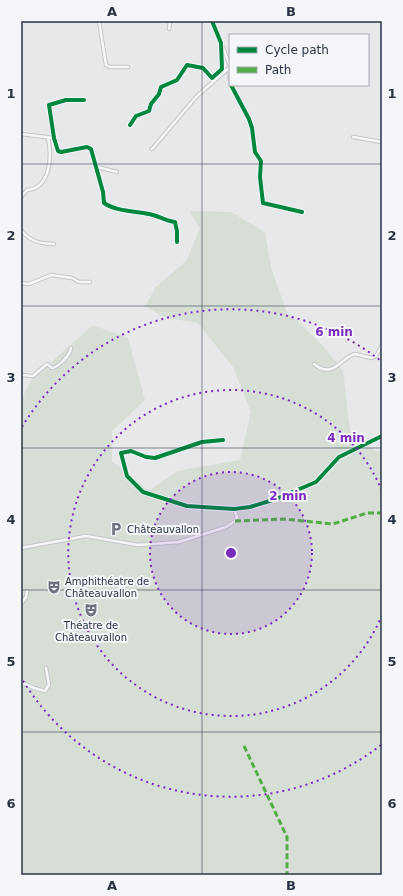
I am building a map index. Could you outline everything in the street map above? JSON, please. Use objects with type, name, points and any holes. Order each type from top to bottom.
[{"type":"street","points":[[99,21],[106,65],[110,67],[128,67]]},
{"type":"street","points":[[169,29],[170,21]]},
{"type":"street","points":[[212,21],[229,63]]},
{"type":"street","points":[[130,124],[136,116],[149,110],[151,104],[159,94],[161,87],[177,80],[187,65],[203,68],[210,77],[214,77],[222,69],[223,65],[221,43]]},
{"type":"street","points":[[152,149],[197,96],[229,67]]},
{"type":"street","points":[[232,86],[249,119],[252,128],[255,152],[261,161],[260,177],[263,203],[302,212]]},
{"type":"street","points":[[84,100],[66,100],[49,105],[54,138],[58,151],[61,152],[87,147],[91,149],[103,192],[104,203],[140,214],[154,215],[164,221],[174,222],[177,231],[176,242]]},
{"type":"street","points":[[21,134],[54,138]]},
{"type":"street","points":[[21,197],[27,190],[35,190],[41,184],[47,173],[50,151],[48,137]]},
{"type":"street","points":[[352,137],[382,142]]},
{"type":"street","points":[[96,167],[117,172]]},
{"type":"street","points":[[21,230],[26,237],[34,241],[54,244]]},
{"type":"street","points":[[21,283],[29,284],[51,275],[72,278],[78,282],[90,282]]},
{"type":"street","points":[[314,364],[319,368],[334,368],[356,354],[372,358],[376,356],[382,345]]},
{"type":"street","points":[[21,375],[33,376],[47,364],[52,368],[56,367],[70,352],[71,348]]},
{"type":"street","points":[[223,440],[202,442],[155,458],[146,457],[132,451],[123,451],[122,455],[128,476],[143,492],[187,506],[234,509],[276,499],[316,482],[339,457],[382,436]]},
{"type":"street","points":[[21,548],[86,536],[138,545],[179,542],[226,527],[235,521],[237,517],[234,509]]},
{"type":"street","points":[[21,604],[26,597],[27,591]]},
{"type":"street","points":[[21,682],[45,691],[49,684],[46,668]]},
{"type":"shaded area","points":[[189,211],[231,212],[265,232],[271,268],[286,310],[323,346],[343,371],[350,431],[376,452],[382,450],[382,875],[21,875],[21,400],[32,379],[93,325],[128,338],[145,400],[112,431],[112,461],[149,491],[177,471],[240,460],[251,412],[233,367],[198,323],[163,317],[145,306],[156,287],[187,260],[200,228]]},
{"type":"marked path","points":[[235,521],[284,519],[333,524],[367,513],[382,513]]},
{"type":"marked path","points":[[244,746],[287,837],[287,875]]},
{"type":"cycle path","points":[[130,125],[136,116],[149,111],[151,104],[159,94],[161,87],[177,80],[187,65],[203,68],[212,78],[222,69],[221,43],[212,21]]},
{"type":"cycle path","points":[[232,86],[249,119],[252,128],[255,152],[261,161],[260,177],[263,203],[302,212]]},
{"type":"cycle path","points":[[84,100],[66,100],[49,105],[54,138],[58,151],[61,152],[87,147],[91,149],[103,192],[104,203],[115,208],[153,215],[175,222],[177,242]]},
{"type":"cycle path","points":[[223,440],[202,442],[155,458],[146,457],[131,451],[121,453],[127,476],[143,492],[187,506],[234,509],[250,507],[276,499],[316,482],[339,457],[382,436]]},
{"type":"place","name":"Châteauvallon","points":[[116,529]]},
{"type":"place","name":"Amphithéatre de Châteauvallon","points":[[54,587]]},
{"type":"place","name":"Théatre de Châteauvallon","points":[[91,610]]}]
